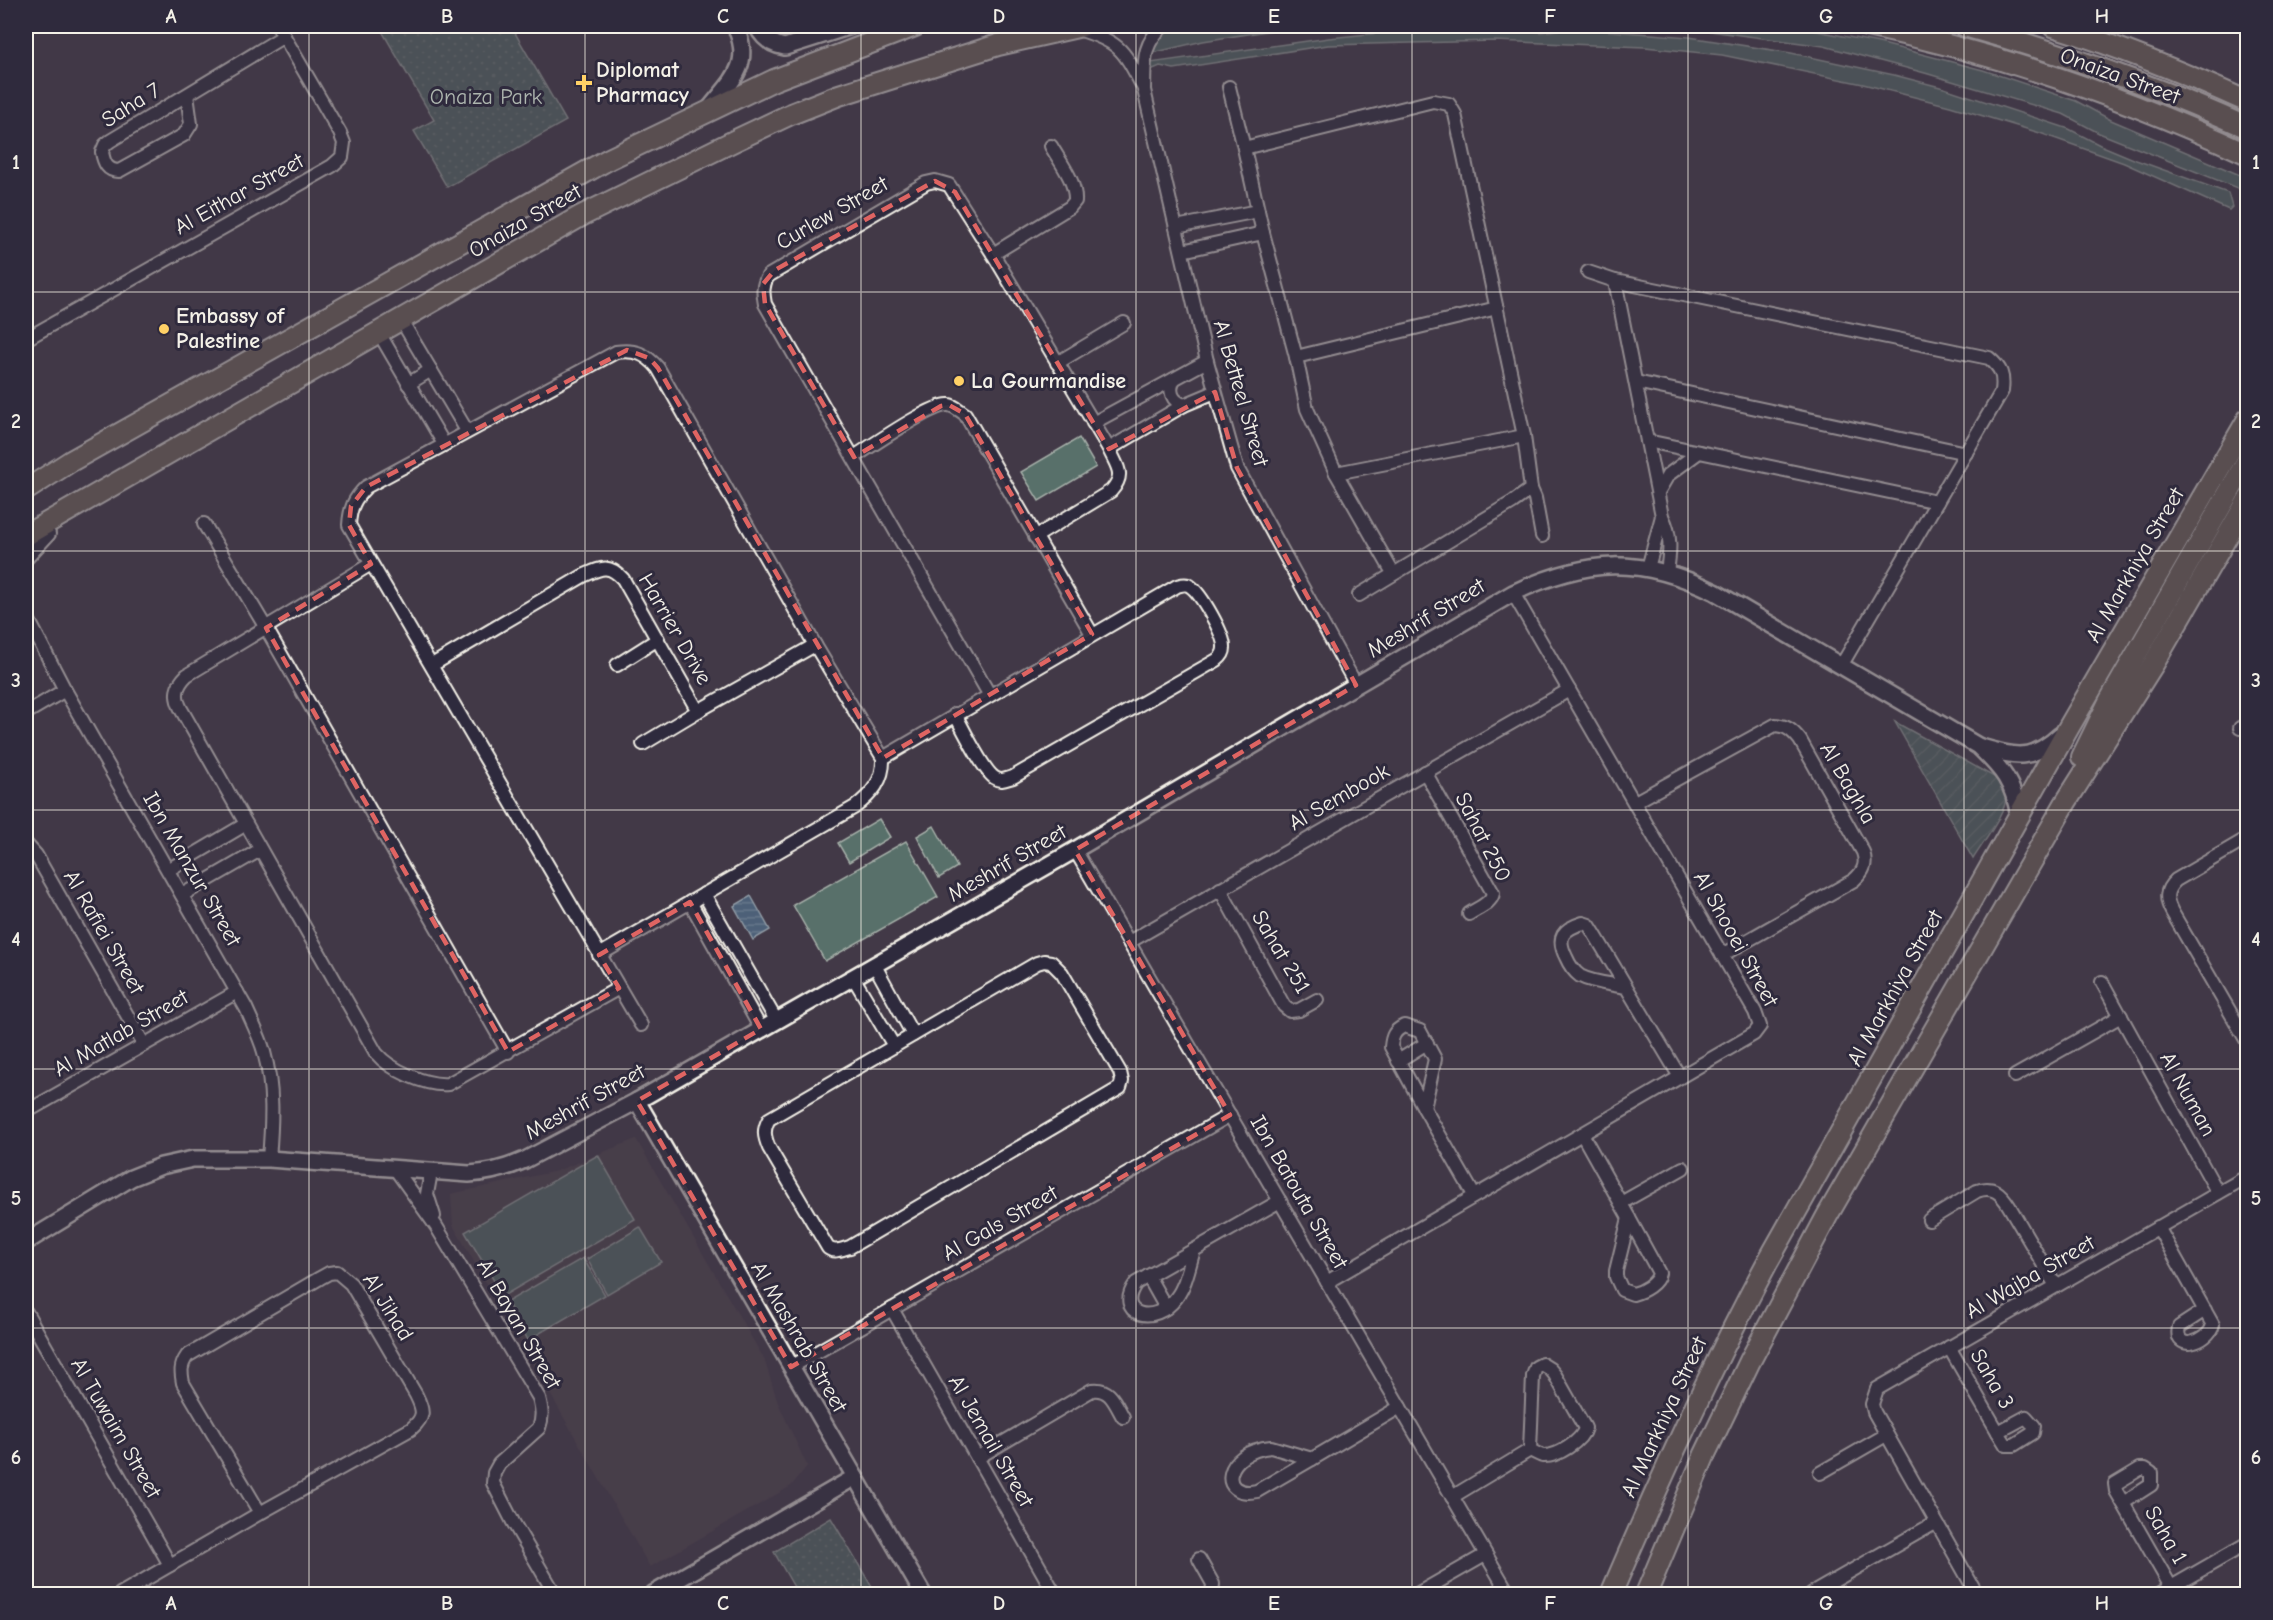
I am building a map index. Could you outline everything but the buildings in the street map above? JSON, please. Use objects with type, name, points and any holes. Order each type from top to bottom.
[{"type":"highway","name":"Onaiza Street","points":[[26,490],[71,461],[539,196],[609,159],[710,108],[774,80],[915,26]]},
{"type":"highway","name":"Onaiza Street","points":[[1867,26],[2015,64],[2069,82],[2200,132],[2247,154]]},
{"type":"highway","points":[[1965,26],[2070,57],[2184,99],[2247,128]]},
{"type":"highway","name":"Onaiza Street","points":[[2053,26],[2120,48],[2247,102]]},
{"type":"highway","name":"Onaiza Street","points":[[26,535],[581,216],[664,173],[791,114],[839,95],[998,45],[1078,27]]},
{"type":"highway","points":[[2200,132],[2228,158],[2247,168]]},
{"type":"highway","name":"Al Markhiya Street","points":[[1611,1594],[1683,1429],[1735,1322],[2069,727],[2247,419]]},
{"type":"highway","points":[[2067,802],[2083,754],[2110,700],[2247,459]]},
{"type":"highway","points":[[26,549],[49,534],[87,499]]},
{"type":"highway","points":[[1646,1594],[1705,1454],[1750,1361],[1827,1216],[2067,802],[2154,663],[2247,500]]},
{"type":"street","points":[[710,108],[741,67],[743,46],[735,26]]},
{"type":"street","points":[[757,26],[767,40],[785,47],[795,46],[851,26]]},
{"type":"street","name":"Al Betteel Street","points":[[1163,26],[1152,36],[1146,46],[1144,90],[1207,361],[1237,468],[1356,685]]},
{"type":"street","name":"Al Betteel Street","points":[[1078,27],[1103,37],[1120,48],[1144,90]]},
{"type":"street","name":"Saha 7","points":[[187,95],[191,124],[184,135],[127,167],[113,171],[108,168],[102,152],[105,145],[187,95],[281,31]]},
{"type":"street","name":"Al Eithar Street","points":[[26,339],[332,166],[342,157],[344,143],[340,133],[281,31]]},
{"type":"street","points":[[1229,87],[1307,409],[1336,473],[1393,573]]},
{"type":"street","points":[[1244,148],[1433,101],[1449,104],[1455,114],[1497,308],[1542,536]]},
{"type":"street","points":[[993,254],[1070,207],[1075,201],[1072,183],[1051,146]]},
{"type":"street","name":"Curlew Street","points":[[989,694],[765,304],[762,292],[763,284],[768,276],[916,189],[935,181],[949,185],[993,254],[1109,449],[1120,473],[1118,483],[1111,491],[1035,537]]},
{"type":"street","points":[[1176,227],[1258,211]]},
{"type":"street","points":[[1182,251],[1263,233]]},
{"type":"street","points":[[1588,272],[1615,281],[1989,358],[1999,366],[2004,378],[2002,391],[1841,666]]},
{"type":"street","points":[[1615,281],[1662,516],[1670,537],[1667,572]]},
{"type":"street","points":[[1296,357],[1497,308]]},
{"type":"street","points":[[401,320],[467,431]]},
{"type":"street","points":[[1057,363],[1124,323]]},
{"type":"street","points":[[379,333],[444,444]]},
{"type":"street","points":[[599,955],[855,807],[869,796],[884,770],[883,758],[815,645],[658,368],[649,358],[627,350],[616,352],[366,487],[355,498],[351,506],[349,525],[432,664],[599,955],[641,1025]]},
{"type":"street","points":[[1093,423],[1207,361]]},
{"type":"street","points":[[408,384],[430,370]]},
{"type":"street","points":[[1174,380],[1170,390],[1174,400],[1184,405]]},
{"type":"street","points":[[1636,382],[1966,453]]},
{"type":"street","points":[[1109,449],[1184,405],[1215,392]]},
{"type":"street","points":[[854,457],[931,410],[949,405],[965,414],[1092,634]]},
{"type":"street","points":[[1336,473],[1524,436]]},
{"type":"street","points":[[1647,441],[1937,502]]},
{"type":"street","points":[[1658,492],[1668,475],[1689,457],[1699,452]]},
{"type":"street","points":[[1359,595],[1531,489]]},
{"type":"street","points":[[1648,568],[1662,516]]},
{"type":"street","points":[[204,524],[266,628],[508,1052]]},
{"type":"street","points":[[26,559],[49,534]]},
{"type":"street","points":[[371,564],[187,675],[176,690],[181,709],[376,1053],[384,1062],[403,1072],[438,1085],[448,1084],[619,988]]},
{"type":"street","name":"Meshrif Street","points":[[26,1242],[117,1186],[161,1166],[209,1158],[269,1159],[470,1174],[487,1173],[525,1160],[637,1101],[1075,850],[1513,593],[1541,580],[1572,570],[1622,565],[1648,568],[1684,578],[1715,592],[1978,746],[2019,757],[2035,754],[2048,746],[2069,727]]},
{"type":"street","name":"Harrier Drive","points":[[432,664],[583,576],[607,568],[616,571],[623,579],[698,711],[815,645]]},
{"type":"street","points":[[883,758],[955,714],[989,694],[1176,586],[1185,584],[1199,595],[1222,636],[1223,654],[1217,660],[1003,780],[997,780],[987,771],[955,714]]},
{"type":"street","name":"Al Shooei Street","points":[[1327,1282],[1754,1034],[1760,1026],[1755,1012],[1513,593]]},
{"type":"street","name":"Ibn Manzur Street","points":[[26,615],[65,690],[237,992],[263,1049],[269,1072],[273,1119],[269,1159]]},
{"type":"street","points":[[617,665],[658,639]]},
{"type":"street","points":[[26,712],[65,690]]},
{"type":"street","name":"Al Sembook","points":[[1129,942],[1569,690]]},
{"type":"street","points":[[643,744],[698,711]]},
{"type":"street","name":"Al Baghla","points":[[1635,802],[1774,725],[1784,725],[1792,730],[1806,750],[1863,852],[1865,867],[1854,880],[1722,955]]},
{"type":"street","name":"Meshrif Street","points":[[1978,746],[2007,777],[2016,795],[2019,816]]},
{"type":"street","name":"Sahat 250","points":[[1425,772],[1492,892],[1492,898],[1488,902],[1469,914]]},
{"type":"street","points":[[168,870],[246,824]]},
{"type":"street","points":[[2246,1038],[2166,898],[2170,886],[2176,880],[2247,838]]},
{"type":"street","name":"Al Rafiei Street","points":[[26,844],[36,855],[143,1043]]},
{"type":"street","points":[[182,896],[260,850]]},
{"type":"street","name":"Ibn Batouta Street","points":[[1075,850],[1509,1594]]},
{"type":"street","name":"Sahat 251","points":[[1220,890],[1284,1006],[1290,1011],[1299,1010],[1317,1000]]},
{"type":"street","points":[[704,894],[776,1020]]},
{"type":"street","points":[[690,902],[761,1029]]},
{"type":"street","points":[[1626,987],[1578,975],[1572,969],[1562,949],[1561,938],[1564,934],[1578,924],[1589,925],[1680,1077]]},
{"type":"street","points":[[1051,962],[1062,973],[1120,1072],[1122,1086],[1115,1093],[850,1247],[832,1251],[821,1240],[769,1148],[764,1136],[764,1127],[777,1112],[894,1046],[1037,963],[1051,962]]},
{"type":"street","points":[[874,964],[913,1035]]},
{"type":"street","points":[[853,976],[894,1046]]},
{"type":"street","name":"Al Numan","points":[[2102,982],[2218,1193]]},
{"type":"street","name":"Al Matlab Street","points":[[26,1112],[143,1043],[237,992]]},
{"type":"street","points":[[2015,1077],[2121,1016]]},
{"type":"street","points":[[1424,1108],[1435,1059],[1420,1031],[1404,1026],[1398,1029],[1392,1038],[1391,1047],[1424,1108],[1474,1195]]},
{"type":"street","points":[[1398,1061],[1427,1043]]},
{"type":"street","name":"Al Mashrab Street","points":[[637,1101],[923,1594]]},
{"type":"street","name":"Al Gals Street","points":[[791,1367],[1230,1115]]},
{"type":"street","points":[[1582,1134],[1621,1203],[1659,1273],[1651,1285],[1633,1294],[1622,1290],[1616,1278],[1629,1218]]},
{"type":"street","points":[[1621,1203],[1683,1168]]},
{"type":"street","name":"Al Bayan Street","points":[[396,1170],[436,1226],[539,1398],[542,1420],[538,1428],[499,1464],[494,1473],[493,1483],[555,1594]]},
{"type":"street","name":"Al Bayan Street","points":[[431,1172],[428,1194],[436,1226]]},
{"type":"street","name":"Al Wajba Street","points":[[1977,1594],[1874,1412],[1872,1404],[1877,1389],[2247,1176]]},
{"type":"street","points":[[1929,1220],[1977,1191],[1985,1188],[1995,1190],[2002,1195],[2009,1206],[2056,1286]]},
{"type":"street","points":[[1194,1250],[1181,1291],[1166,1308],[1153,1315],[1145,1316],[1132,1307],[1131,1290],[1136,1283],[1280,1201]]},
{"type":"street","points":[[2158,1227],[2205,1310]]},
{"type":"street","name":"Al Jihad","points":[[120,1594],[260,1513],[411,1430],[419,1422],[422,1415],[421,1405],[416,1395],[351,1284],[338,1272],[329,1273],[320,1278],[187,1356],[182,1364],[183,1383],[260,1513]]},
{"type":"street","points":[[1148,1276],[1166,1308]]},
{"type":"street","name":"Al Jemail Street","points":[[892,1309],[1055,1594]]},
{"type":"street","name":"Al Tuwaim Street","points":[[26,1312],[170,1565]]},
{"type":"street","name":"Saha 3","points":[[1949,1347],[1998,1432]]},
{"type":"street","points":[[1542,1365],[1555,1375],[1585,1428],[1580,1439],[1555,1454],[1543,1456],[1530,1450],[1533,1376],[1536,1367],[1542,1365]]},
{"type":"street","points":[[977,1458],[1092,1390],[1101,1390],[1110,1395],[1123,1416]]},
{"type":"street","points":[[1312,1459],[1270,1447],[1260,1448],[1239,1459],[1232,1466],[1230,1473],[1235,1487],[1240,1491],[1247,1493],[1264,1487],[1312,1459],[1400,1407]]},
{"type":"street","points":[[1820,1473],[1886,1435]]},
{"type":"street","points":[[1452,1497],[1530,1450]]},
{"type":"street","points":[[653,1594],[855,1477]]},
{"type":"street","name":"Saha 1","points":[[2123,1503],[2171,1587]]},
{"type":"street","points":[[1811,1594],[1935,1522]]},
{"type":"street","points":[[2159,1594],[2247,1544]]},
{"type":"street","points":[[1417,1594],[1485,1555]]},
{"type":"street","points":[[1199,1559],[1214,1584],[1212,1594]]},
{"type":"highlighted area","points":[[935,181],[955,192],[1109,449],[1215,392],[1237,468],[1356,685],[1075,850],[1230,1115],[791,1367],[637,1101],[761,1029],[690,902],[599,955],[619,988],[508,1052],[266,628],[371,564],[349,525],[351,506],[366,487],[627,350],[649,358],[658,368],[883,758],[1092,634],[965,414],[949,405],[941,406],[854,457],[765,304],[763,284],[775,270]]},
{"type":"shaded area","points":[[636,1139],[764,1359],[778,1403],[807,1466],[791,1486],[650,1567],[453,1225],[451,1194],[557,1171]]},
{"type":"green space","name":"Onaiza Park","points":[[379,26],[511,26],[566,121],[447,187],[414,131],[434,120]]},
{"type":"green space","points":[[1172,26],[1299,26],[1203,41],[1152,53],[1158,37]]},
{"type":"green space","points":[[1672,26],[1791,26],[1879,43],[1983,70],[2076,101],[2111,120],[2247,178],[2247,192],[2099,133],[2063,114],[1925,73],[1824,46]]},
{"type":"green space","points":[[1493,27],[1541,32],[1573,28],[1689,37],[1791,53],[1894,75],[1944,88],[2069,129],[2136,160],[2228,193],[2232,207],[2229,210],[2124,163],[2040,133],[1950,106],[1863,84],[1722,55],[1645,47],[1495,41],[1328,45],[1174,69],[1160,66],[1153,69],[1150,63],[1329,38]]},
{"type":"green space","points":[[1079,438],[1096,467],[1039,501],[1021,472]]},
{"type":"green space","points":[[1895,722],[1996,778],[2003,788],[2006,802],[2003,810],[1973,859]]},
{"type":"green space","points":[[879,819],[890,837],[849,862],[838,843]]},
{"type":"green space","points":[[934,826],[957,867],[939,878],[917,836]]},
{"type":"green space","points":[[906,841],[938,897],[825,961],[793,905]]},
{"type":"green space","points":[[598,1155],[635,1219],[503,1296],[465,1232]]},
{"type":"green space","points":[[640,1227],[661,1262],[607,1294],[587,1259]]},
{"type":"green space","points":[[583,1258],[605,1295],[528,1340],[507,1302]]},
{"type":"green space","points":[[831,1518],[876,1594],[798,1594],[774,1552]]},
{"type":"water","points":[[751,896],[770,930],[753,940],[734,906]]},
{"type":"place","name":"Diplomat Pharmacy","points":[[584,83]]},
{"type":"place","name":"Embassy of Palestine","points":[[164,329]]},
{"type":"place","name":"La Gourmandise","points":[[959,381]]}]
